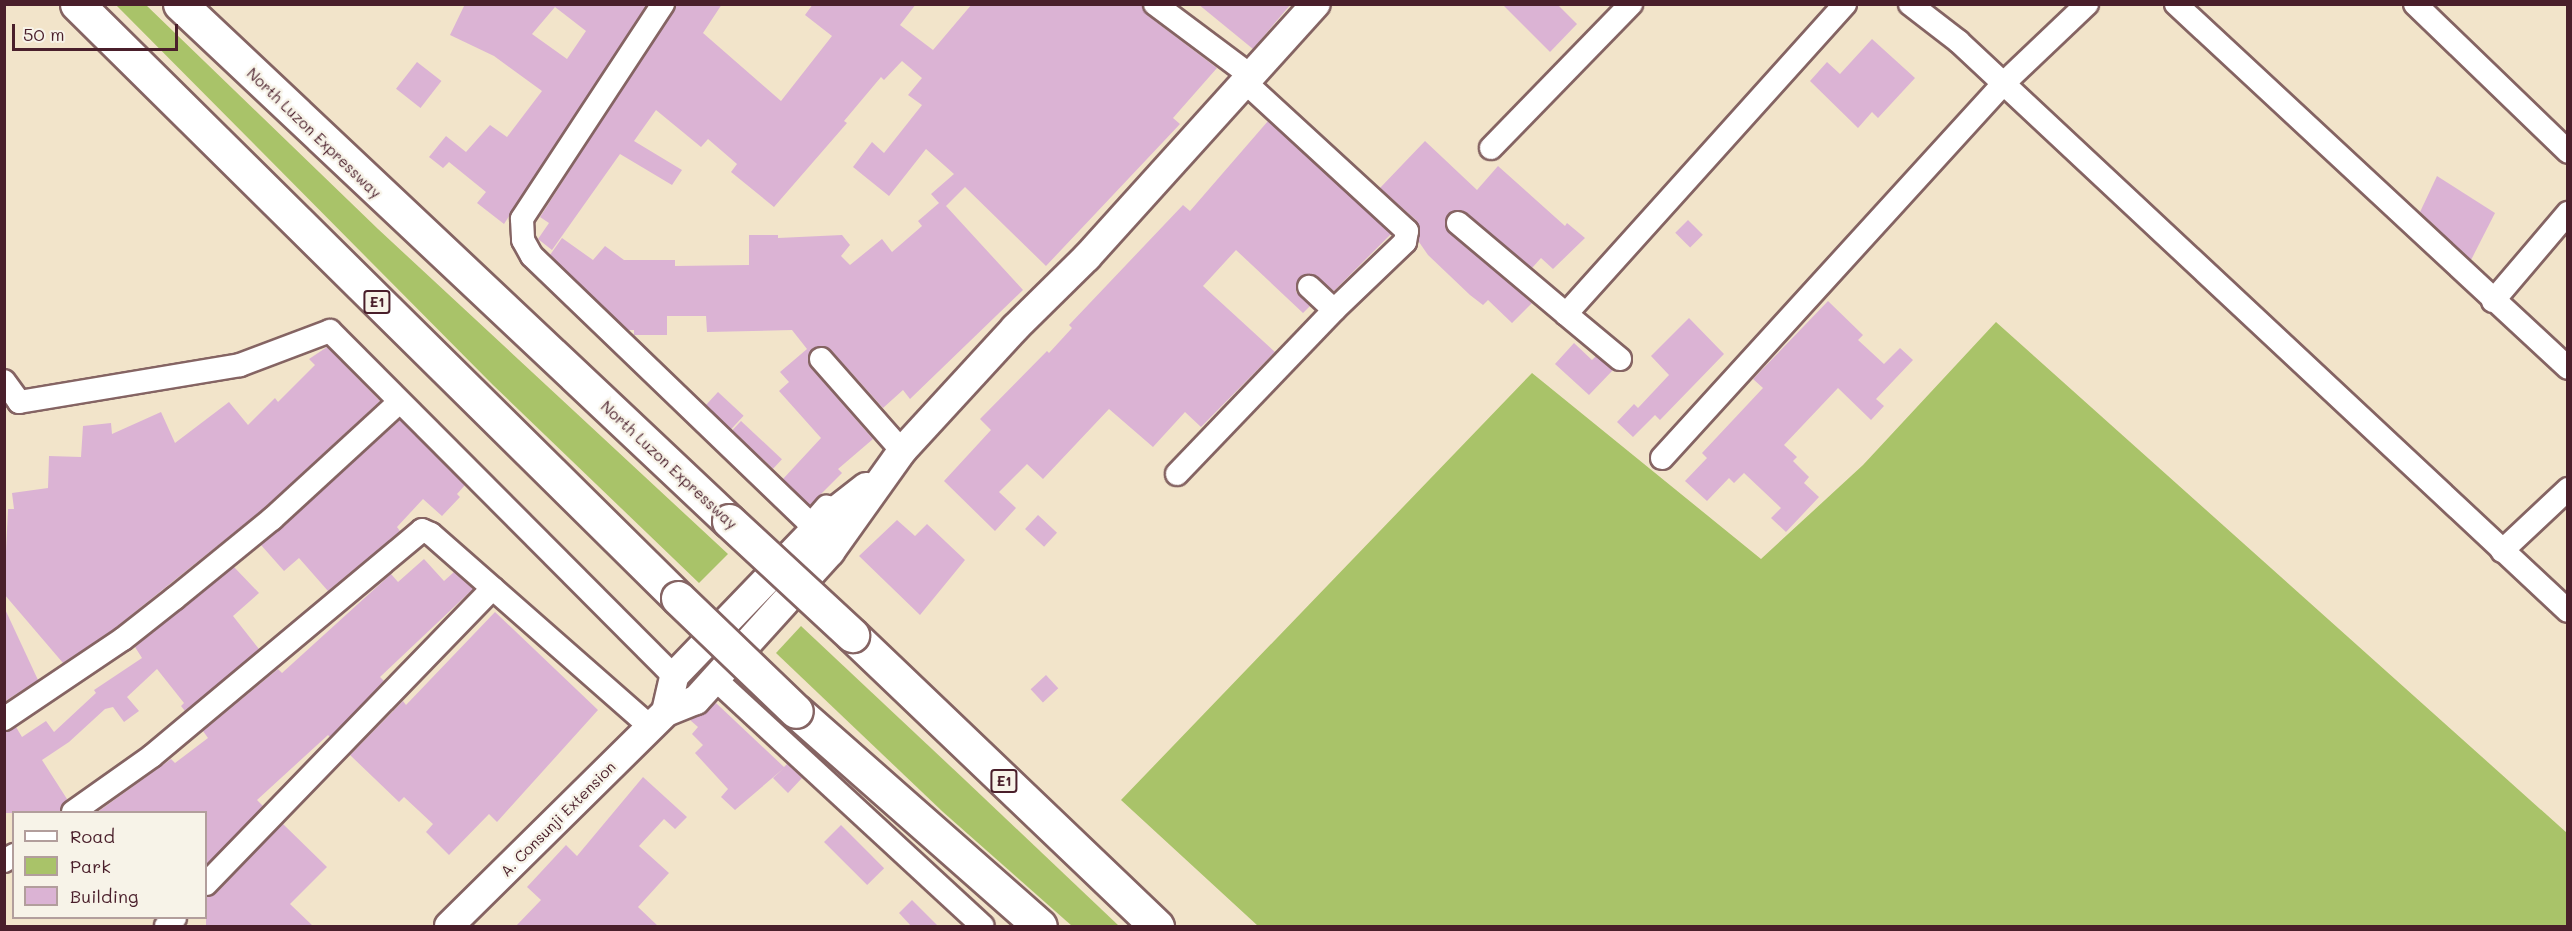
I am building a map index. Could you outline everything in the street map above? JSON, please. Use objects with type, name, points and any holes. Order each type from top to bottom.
[{"type":"highway","name":"E1","points":[[77,4],[678,598],[796,711],[1040,927]]},
{"type":"highway","name":"North Luzon Expressway","points":[[180,4],[852,635],[1157,927]]},
{"type":"main road","points":[[658,719],[696,700],[830,552],[902,451],[1015,328],[1087,257],[1316,4]]},
{"type":"main road","points":[[658,719],[674,676],[825,519],[884,474]]},
{"type":"main road","name":"A. Consunji Extension","points":[[449,927],[658,719]]},
{"type":"street","points":[[663,4],[522,219],[523,240],[532,256],[807,521],[815,520],[853,482],[884,474]]},
{"type":"street","points":[[1155,4],[1247,78],[1407,231],[1405,242],[1334,310],[1177,474]]},
{"type":"street","points":[[1491,148],[1631,4]]},
{"type":"street","points":[[1566,314],[1845,4]]},
{"type":"street","points":[[1910,4],[1958,41],[2568,611]]},
{"type":"street","points":[[1662,458],[2003,84],[2087,4]]},
{"type":"street","points":[[2176,4],[2493,301],[2568,368]]},
{"type":"street","points":[[2415,4],[2568,152]]},
{"type":"street","points":[[2493,301],[2568,213]]},
{"type":"street","points":[[1458,223],[1620,359]]},
{"type":"street","points":[[1309,287],[1334,310]]},
{"type":"street","points":[[4,381],[19,402],[240,365],[330,331],[398,403],[674,676]]},
{"type":"street","points":[[821,359],[902,451]]},
{"type":"street","points":[[4,719],[123,639],[175,598],[272,519],[398,403]]},
{"type":"street","points":[[2502,551],[2568,489]]},
{"type":"street","points":[[76,811],[152,756],[414,533],[422,530],[431,534],[493,588],[658,719]]},
{"type":"street","points":[[207,883],[493,588]]},
{"type":"street","points":[[715,679],[983,927]]},
{"type":"green space","points":[[116,5],[146,5],[378,229],[728,554],[699,583],[493,385]]},
{"type":"green space","points":[[1996,322],[2567,833],[2567,926],[1258,926],[1121,800],[1532,373],[1761,559],[1863,465]]},
{"type":"green space","points":[[801,626],[1119,926],[1072,926],[943,812],[776,653]]},
{"type":"building","points":[[465,4],[647,4],[504,224],[477,203],[486,192],[449,162],[443,168],[429,157],[446,136],[466,152],[490,125],[507,137],[542,91],[494,56],[450,35]],"holes":[[[555,7],[586,31],[567,59],[532,34]]]},
{"type":"building","points":[[676,4],[722,4],[703,33],[781,101],[832,36],[805,15],[813,4],[916,4],[900,25],[933,50],[972,4],[1142,4],[1147,15],[1217,68],[1173,118],[1180,124],[1046,266],[965,187],[946,206],[1023,290],[910,399],[903,390],[883,408],[831,350],[819,346],[812,349],[808,361],[811,368],[873,439],[838,469],[842,473],[810,505],[783,479],[821,438],[779,391],[789,382],[780,372],[807,349],[792,330],[707,332],[706,316],[667,316],[667,335],[634,335],[634,330],[628,330],[550,255],[562,238],[593,260],[605,246],[624,260],[675,260],[675,266],[749,265],[749,235],[778,235],[778,238],[842,235],[850,245],[841,256],[850,265],[882,239],[892,252],[922,226],[918,221],[939,203],[931,194],[954,174],[926,149],[889,196],[853,167],[872,142],[884,153],[922,105],[908,95],[922,78],[902,61],[884,80],[881,77],[844,121],[847,123],[774,207],[731,172],[737,164],[708,139],[701,147],[656,110],[634,141],[682,170],[672,185],[620,154],[552,250],[538,239],[549,223],[540,217]]},
{"type":"building","points":[[1198,4],[1291,4],[1253,49]]},
{"type":"building","points":[[1502,4],[1557,4],[1577,24],[1550,52]]},
{"type":"building","points":[[1872,39],[1915,78],[1878,118],[1872,112],[1858,128],[1810,81],[1827,62],[1840,74]]},
{"type":"building","points":[[417,62],[441,81],[420,108],[396,89]]},
{"type":"building","points":[[1268,121],[1391,234],[1334,291],[1312,274],[1300,277],[1296,292],[1310,306],[1303,313],[1236,250],[1203,286],[1275,352],[1201,427],[1185,412],[1153,447],[1109,409],[1043,479],[1027,464],[999,492],[1016,508],[995,531],[944,481],[991,430],[980,419],[1047,351],[1049,353],[1072,328],[1069,325],[1183,205],[1190,211]]},
{"type":"building","points":[[1425,141],[1477,190],[1498,166],[1565,226],[1567,223],[1585,238],[1553,269],[1541,258],[1532,268],[1467,213],[1460,210],[1448,214],[1445,221],[1449,233],[1532,303],[1512,323],[1488,300],[1483,305],[1470,295],[1428,255],[1419,242],[1417,221],[1380,188]]},
{"type":"building","points":[[2437,176],[2495,213],[2471,260],[2420,212]]},
{"type":"building","points":[[1688,220],[1703,235],[1690,248],[1675,233]]},
{"type":"building","points":[[1828,301],[1863,335],[1858,340],[1884,364],[1900,348],[1913,360],[1876,399],[1884,406],[1871,420],[1838,388],[1784,445],[1797,457],[1793,461],[1809,477],[1804,483],[1819,497],[1786,532],[1771,518],[1781,508],[1744,473],[1734,483],[1729,478],[1707,501],[1685,481],[1707,458],[1702,453],[1763,388],[1753,379]]},
{"type":"building","points":[[1689,318],[1724,354],[1660,420],[1655,415],[1633,437],[1617,422],[1634,404],[1638,408],[1669,375],[1651,356]]},
{"type":"building","points":[[1574,343],[1592,360],[1596,356],[1613,370],[1589,395],[1555,364]]},
{"type":"building","points":[[327,347],[380,401],[263,509],[115,628],[63,663],[4,594],[8,509],[14,509],[12,493],[48,488],[49,456],[81,457],[83,426],[111,423],[112,434],[161,412],[175,443],[229,402],[248,425],[275,398],[278,402],[315,365],[309,359]]},
{"type":"building","points":[[718,392],[744,416],[731,429],[706,405]]},
{"type":"building","points":[[400,420],[465,485],[457,494],[460,497],[442,516],[423,499],[397,527],[400,531],[328,591],[299,558],[284,571],[261,545]]},
{"type":"building","points":[[741,421],[782,459],[773,469],[732,431]]},
{"type":"building","points":[[1038,515],[1057,533],[1044,547],[1025,529]]},
{"type":"building","points":[[897,520],[915,536],[927,524],[965,560],[920,615],[859,556]]},
{"type":"building","points":[[424,559],[444,581],[454,572],[473,589],[380,677],[384,681],[330,737],[328,735],[257,800],[263,806],[207,864],[207,811],[99,811],[171,759],[175,763],[208,738],[203,731],[278,669],[282,673],[391,574],[398,582]]},
{"type":"building","points":[[234,567],[259,593],[233,616],[259,649],[185,711],[181,706],[184,703],[157,669],[127,697],[139,711],[124,722],[113,707],[105,709],[69,742],[42,760],[67,799],[61,811],[4,813],[4,732],[16,727],[22,737],[46,721],[54,732],[96,693],[94,690],[142,658],[135,647]]},
{"type":"building","points":[[4,607],[38,680],[4,702]]},
{"type":"building","points":[[495,612],[598,710],[497,822],[489,814],[449,855],[426,832],[433,824],[404,797],[399,802],[350,755],[403,701],[406,705]]},
{"type":"building","points":[[1046,675],[1058,688],[1043,702],[1031,689]]},
{"type":"building","points":[[716,703],[784,767],[787,764],[802,778],[788,793],[773,778],[784,768],[735,810],[721,797],[728,789],[695,753],[703,745],[692,734],[698,727],[690,720]]},
{"type":"building","points":[[643,777],[687,817],[675,829],[664,819],[639,846],[669,873],[638,907],[659,927],[515,927],[541,900],[527,887],[566,845],[577,856]]},
{"type":"building","points":[[283,824],[327,867],[290,904],[314,927],[206,927],[207,897],[216,893]]},
{"type":"building","points":[[841,825],[884,868],[867,885],[824,842]]},
{"type":"building","points":[[912,900],[939,927],[912,927],[899,913]]}]
